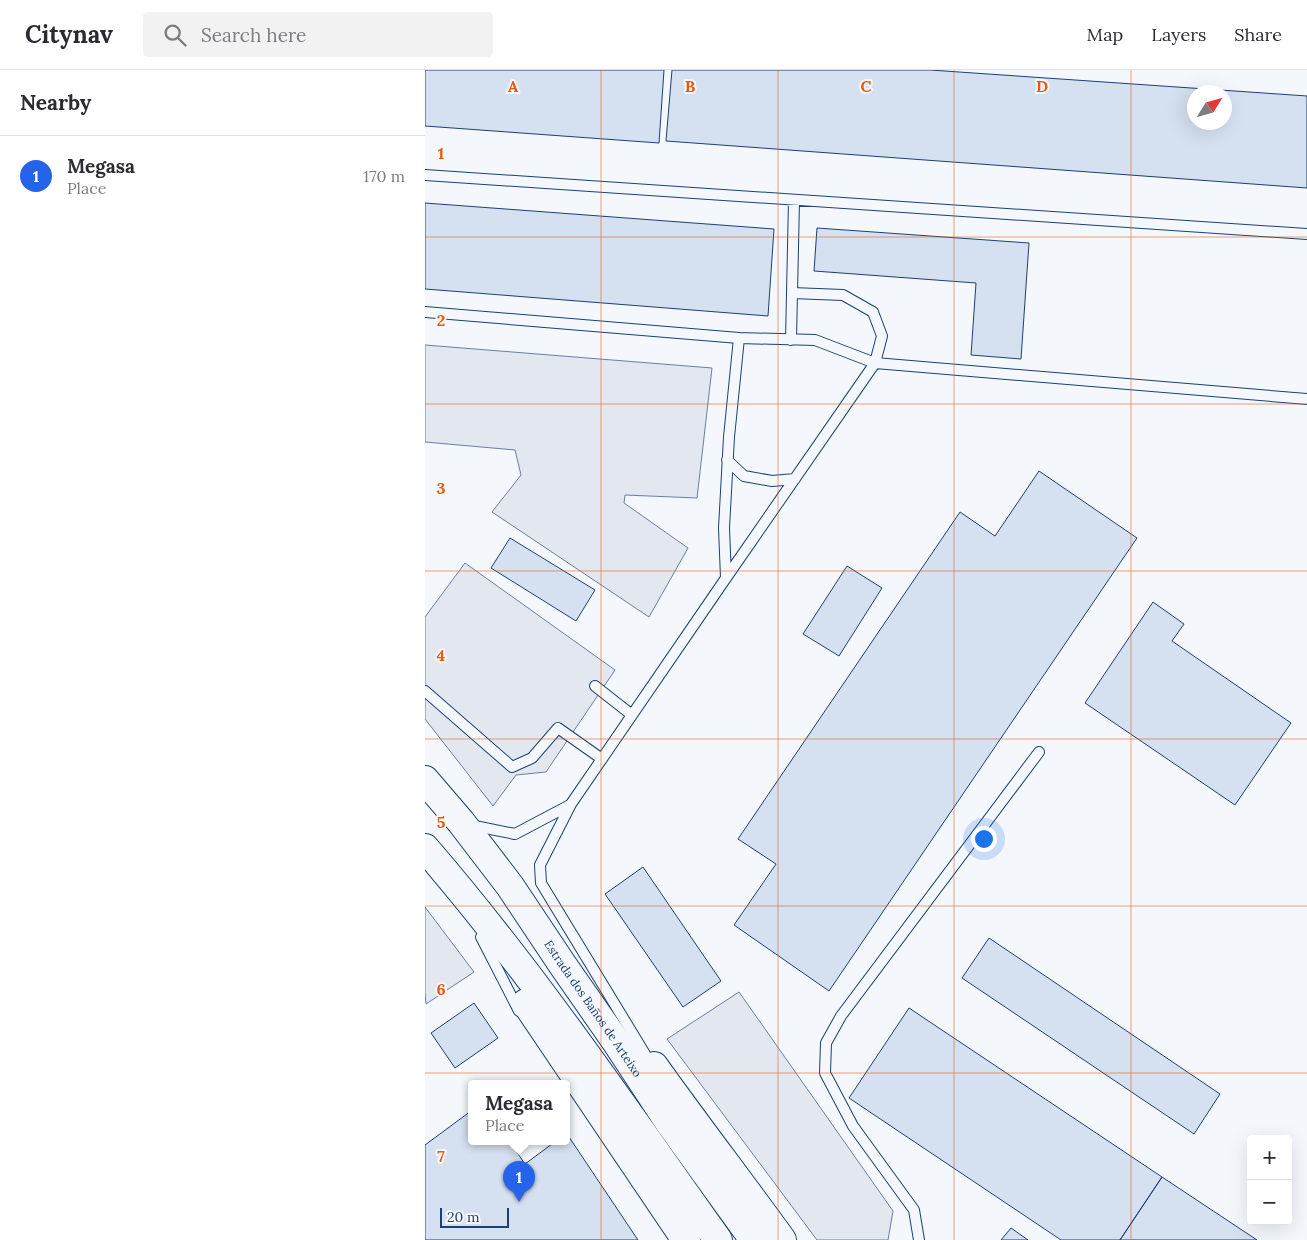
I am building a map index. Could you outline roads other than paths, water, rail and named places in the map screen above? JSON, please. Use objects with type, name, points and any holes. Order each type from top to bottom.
[{"type":"main road","name":"Estrada dos Baños de Arteixo","points":[[425,780],[461,822],[509,886],[669,1122],[754,1240]]},
{"type":"main road","points":[[425,848],[495,934],[566,1028],[718,1240]]},
{"type":"main road","points":[[425,858],[687,1240]]},
{"type":"main road","points":[[509,886],[576,964],[783,1240]]},
{"type":"lane","points":[[425,175],[1307,234]]},
{"type":"lane","points":[[791,340],[794,200]]},
{"type":"lane","points":[[645,1054],[541,883],[539,865],[571,804],[875,363],[882,336],[873,312],[843,295],[792,293]]},
{"type":"lane","points":[[425,312],[739,338],[815,340],[875,363],[1307,399]]},
{"type":"lane","points":[[726,578],[723,528],[727,460],[739,338]]},
{"type":"lane","points":[[727,460],[744,476],[772,481],[795,479]]},
{"type":"lane","points":[[595,686],[632,715]]},
{"type":"lane","points":[[425,691],[512,767],[531,758],[558,728],[602,759]]},
{"type":"lane","points":[[919,1240],[913,1210],[853,1126],[825,1074],[826,1043],[841,1016],[1039,752]]},
{"type":"lane","points":[[461,822],[515,834],[571,804]]},
{"type":"lane","points":[[481,937],[523,1018]]},
{"type":"lane","points":[[562,1074],[567,1080]]},
{"type":"lane","points":[[570,1084],[624,1149]]},
{"type":"place","name":"Megasa","points":[[519,1202]]}]
